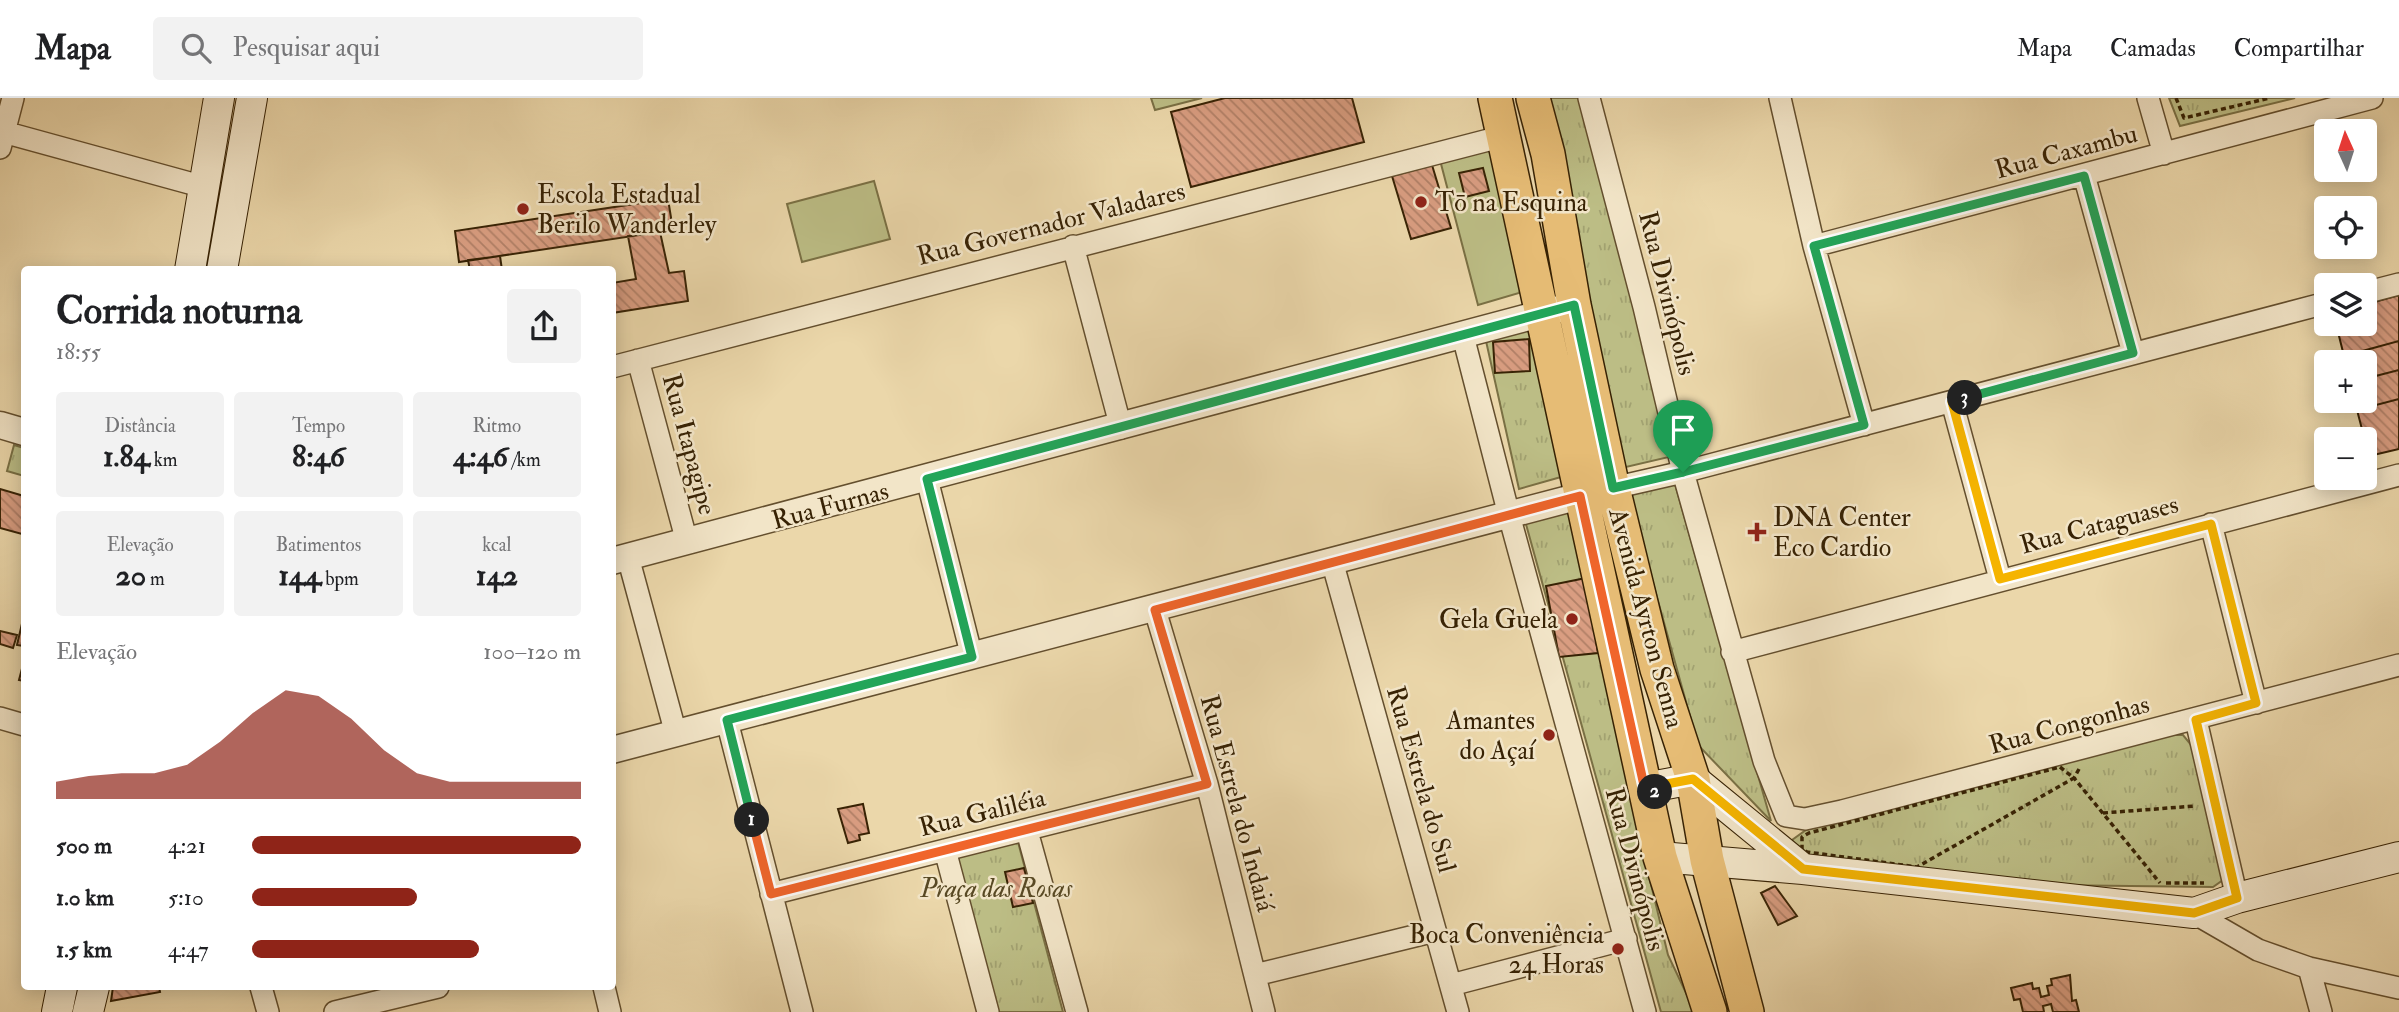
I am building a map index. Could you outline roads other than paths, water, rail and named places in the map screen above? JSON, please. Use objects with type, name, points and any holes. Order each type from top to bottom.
[{"type":"main road","points":[[191,266],[219,98]]},
{"type":"main road","points":[[223,266],[251,98]]},
{"type":"main road","name":"Avenida Ayrton Senna","points":[[1495,98],[1660,857],[1710,1012]]},
{"type":"main road","name":"Avenida Ayrton Senna","points":[[1533,98],[1548,154],[1574,305],[1613,488],[1657,668],[1693,779],[1707,860],[1748,1012]]},
{"type":"main road","points":[[1647,799],[1661,785],[1693,779],[1803,869]]},
{"type":"main road","points":[[1660,857],[1803,869],[2194,913],[2237,898],[2399,857]]},
{"type":"main road","points":[[57,1012],[61,990]]},
{"type":"main road","points":[[88,1012],[93,990]]},
{"type":"street","points":[[13,98],[2,137],[204,187]]},
{"type":"street","name":"Rua Divinópolis","points":[[1589,98],[1644,307],[1683,472],[1732,652],[1772,784]]},
{"type":"street","points":[[1780,98],[1814,246],[1864,425]]},
{"type":"street","points":[[2148,98],[2164,154]]},
{"type":"street","name":"Rua Caxambu","points":[[1814,246],[2372,98]]},
{"type":"street","name":"Rua Governador Valadares","points":[[616,366],[1504,136]]},
{"type":"street","points":[[2084,176],[2133,353]]},
{"type":"street","points":[[1073,246],[1121,428]]},
{"type":"street","points":[[2377,290],[2399,284]]},
{"type":"street","name":"Rua Furnas","points":[[620,559],[1121,428],[1574,305]]},
{"type":"street","points":[[1613,488],[2314,306]]},
{"type":"street","name":"Rua Divinópolis","points":[[1463,336],[1508,515],[1645,1012]]},
{"type":"street","name":"Rua Itapagipe","points":[[638,360],[687,542]]},
{"type":"street","points":[[1952,402],[2000,579]]},
{"type":"street","points":[[0,425],[21,431]]},
{"type":"street","name":"Rua Cataguases","points":[[1732,652],[2399,475]]},
{"type":"street","points":[[927,479],[972,657]]},
{"type":"street","points":[[616,749],[1155,610],[1580,496]]},
{"type":"street","points":[[2211,524],[2256,703]]},
{"type":"street","points":[[620,559],[676,734]]},
{"type":"street","name":"Rua Estrela do Sul","points":[[1332,561],[1458,1012]]},
{"type":"street","name":"Rua Estrela do Indaiá","points":[[1155,610],[1207,784],[1265,1012]]},
{"type":"street","name":"Rua Congonhas","points":[[1772,784],[1786,816],[1805,819],[2196,720],[2399,665]]},
{"type":"street","points":[[0,718],[21,724]]},
{"type":"street","points":[[727,720],[802,1012]]},
{"type":"street","points":[[2196,720],[2237,898]]},
{"type":"street","name":"Rua Galiléia","points":[[771,894],[1207,784]]},
{"type":"street","points":[[1027,831],[1077,1012]]},
{"type":"street","points":[[945,850],[988,1012]]},
{"type":"street","points":[[2194,913],[2258,950],[2309,968],[2399,988]]},
{"type":"street","points":[[1255,975],[1435,931]]},
{"type":"street","points":[[1451,985],[1626,939]]},
{"type":"street","points":[[2309,968],[2320,1012]]},
{"type":"street","points":[[262,990],[268,1012]]},
{"type":"street","points":[[335,1012],[426,990]]},
{"type":"street","points":[[605,990],[610,1012]]},
{"type":"place","name":"Tō na Esquina","points":[[1421,202]]},
{"type":"place","name":"Escola Estadual Berilo Wanderley","points":[[523,209]]},
{"type":"place","name":"DNA Center Eco Cardio","points":[[1757,532]]},
{"type":"place","name":"Gela Guela","points":[[1572,619]]},
{"type":"place","name":"Amantes do Açaí","points":[[1549,735]]},
{"type":"place","name":"Boca Conveniência 24 Horas","points":[[1618,949]]},
{"type":"park label","name":"Praça das Rosas","points":[[996,888]]}]
